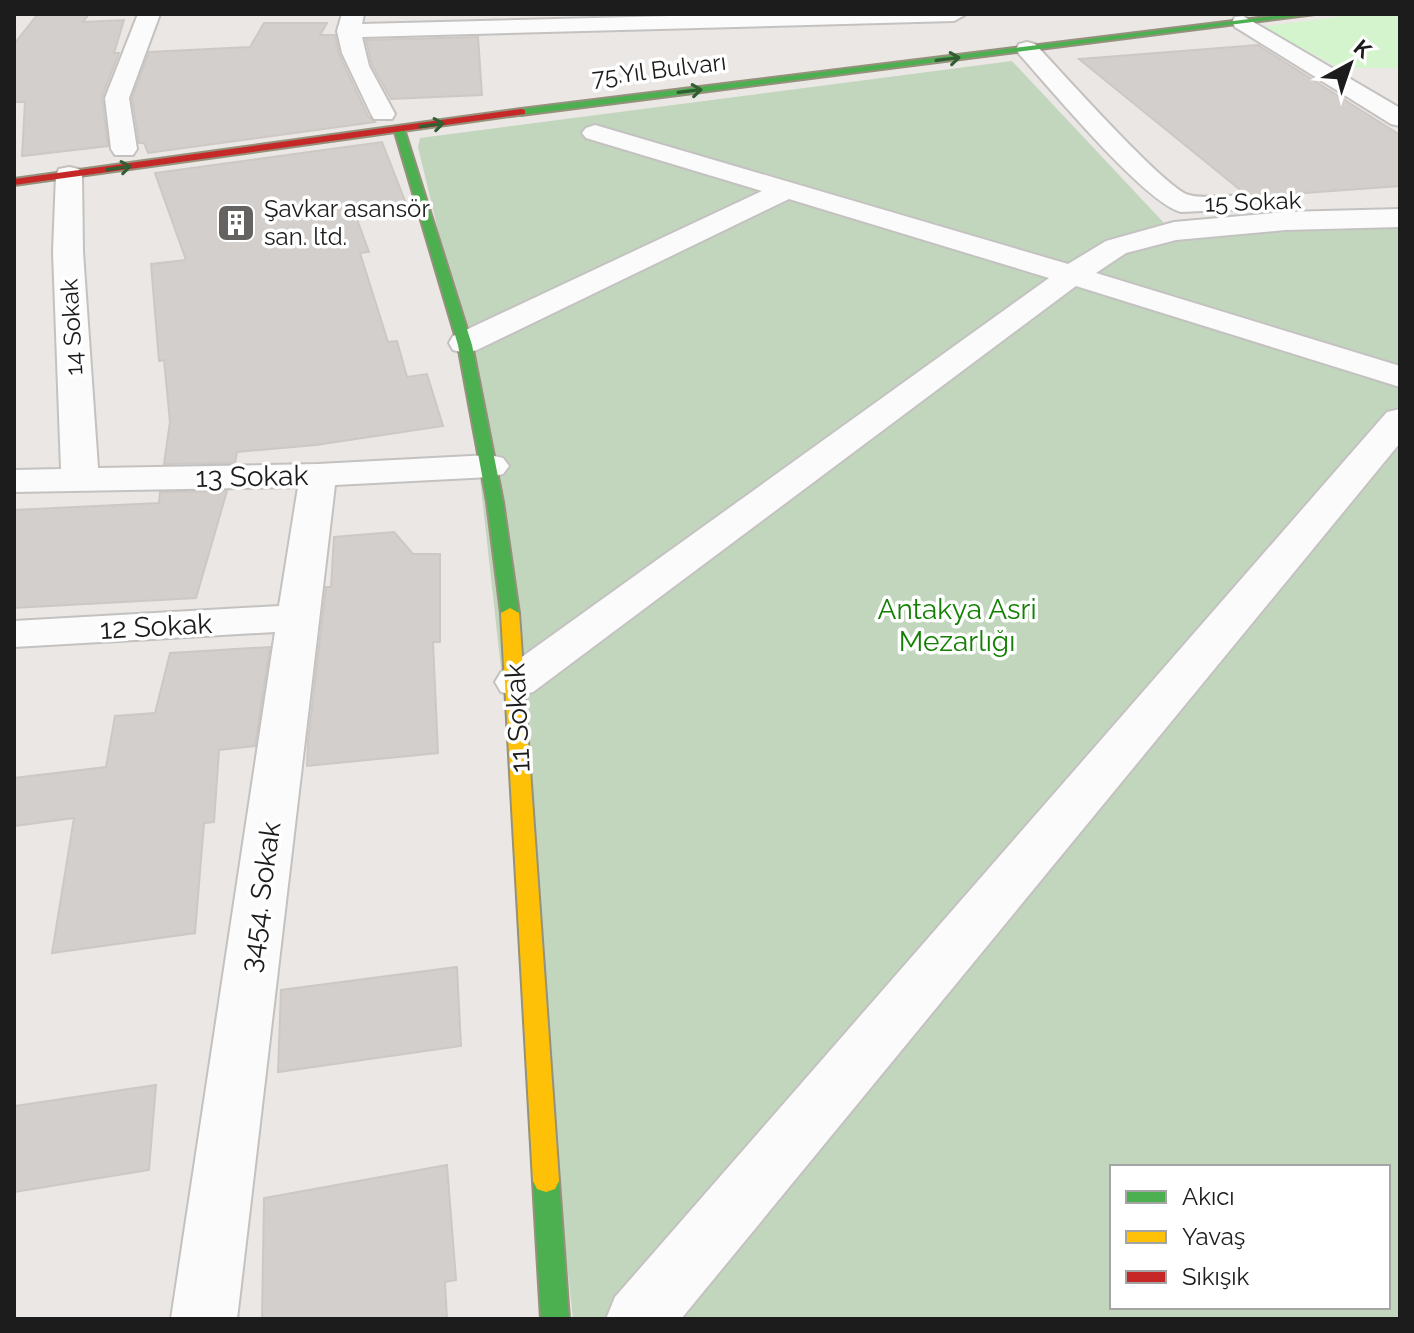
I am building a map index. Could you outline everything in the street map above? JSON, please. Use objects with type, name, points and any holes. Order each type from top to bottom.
[{"type":"main road","name":"75.Yıl Bulvarı","points":[[14,163],[1311,14]]},
{"type":"main road","name":"75.Yıl Bulvarı","points":[[14,182],[758,64]]},
{"type":"main road","name":"11 Sokak","points":[[391,122],[465,343],[490,466],[517,682],[555,1319]]},
{"type":"street","points":[[124,149],[117,98],[149,14]]},
{"type":"street","points":[[350,22],[958,18]]},
{"type":"street","name":"11 Sokak","points":[[350,22],[353,59],[391,122]]},
{"type":"street","points":[[1243,22],[1400,119]]},
{"type":"street","name":"15 Sokak","points":[[1027,49],[1143,173],[1181,204],[1400,198]]},
{"type":"street","points":[[595,133],[789,189],[1400,377]]},
{"type":"street","name":"14 Sokak","points":[[69,175],[68,252],[80,479]]},
{"type":"street","points":[[465,343],[789,189]]},
{"type":"street","points":[[517,682],[1072,275],[1116,247],[1174,231],[1285,221],[1400,218]]},
{"type":"street","points":[[639,1319],[1400,420]]},
{"type":"street","name":"13 Sokak","points":[[14,481],[318,475],[490,466]]},
{"type":"street","name":"3454. Sokak","points":[[204,1319],[318,475]]},
{"type":"street","name":"12 Sokak","points":[[14,634],[297,618]]},
{"type":"green space","points":[[1358,14],[1400,14],[1400,68],[1340,68],[1261,27]]},
{"type":"green space","name":"Antakya Asri Mezarlığı","points":[[1012,61],[1180,240],[1340,227],[1400,226],[1400,1319],[573,1319],[465,343],[418,147],[420,138]]},
{"type":"building","points":[[38,14],[89,14],[83,22],[124,20],[114,53],[119,53],[102,97],[108,146],[22,156],[25,102],[14,102],[14,44]]},
{"type":"building","points":[[264,23],[327,23],[320,35],[335,35],[339,54],[368,116],[375,122],[148,153],[144,143],[139,143],[132,98],[149,52],[250,47]]},
{"type":"building","points":[[478,37],[482,95],[391,99],[372,65],[366,40]]},
{"type":"building","points":[[1258,45],[1400,135],[1400,186],[1249,197],[1079,59]]},
{"type":"building","points":[[382,142],[407,206],[355,214],[369,252],[360,253],[388,342],[397,341],[407,377],[427,374],[443,426],[316,445],[237,452],[235,463],[164,464],[170,422],[164,360],[159,361],[151,264],[186,260],[155,173]]},
{"type":"building","points":[[227,491],[196,598],[14,608],[14,510],[159,503],[160,492]]},
{"type":"building","points":[[394,532],[413,554],[440,554],[440,642],[433,642],[438,753],[307,766],[326,587],[331,587],[334,537]]},
{"type":"building","points":[[270,647],[255,746],[219,750],[214,822],[204,823],[195,933],[52,953],[74,818],[14,826],[14,778],[106,767],[115,716],[155,713],[170,653]]},
{"type":"building","points":[[457,967],[461,1046],[278,1072],[281,990]]},
{"type":"building","points":[[156,1085],[149,1170],[14,1192],[14,1106]]},
{"type":"building","points":[[447,1165],[456,1280],[445,1282],[447,1319],[262,1319],[264,1198]]},
{"type":"traffic: fast","points":[[521,112],[1311,14]]},
{"type":"traffic: fast","points":[[399,129],[465,345],[495,502],[510,613]]},
{"type":"traffic: fast","points":[[546,1181],[555,1319]]},
{"type":"traffic: slow","points":[[510,613],[546,1181]]},
{"type":"traffic: jam","points":[[14,182],[521,112]]},
{"type":"place","name":"Şavkar asansör san. ltd.","points":[[236,223]]}]
